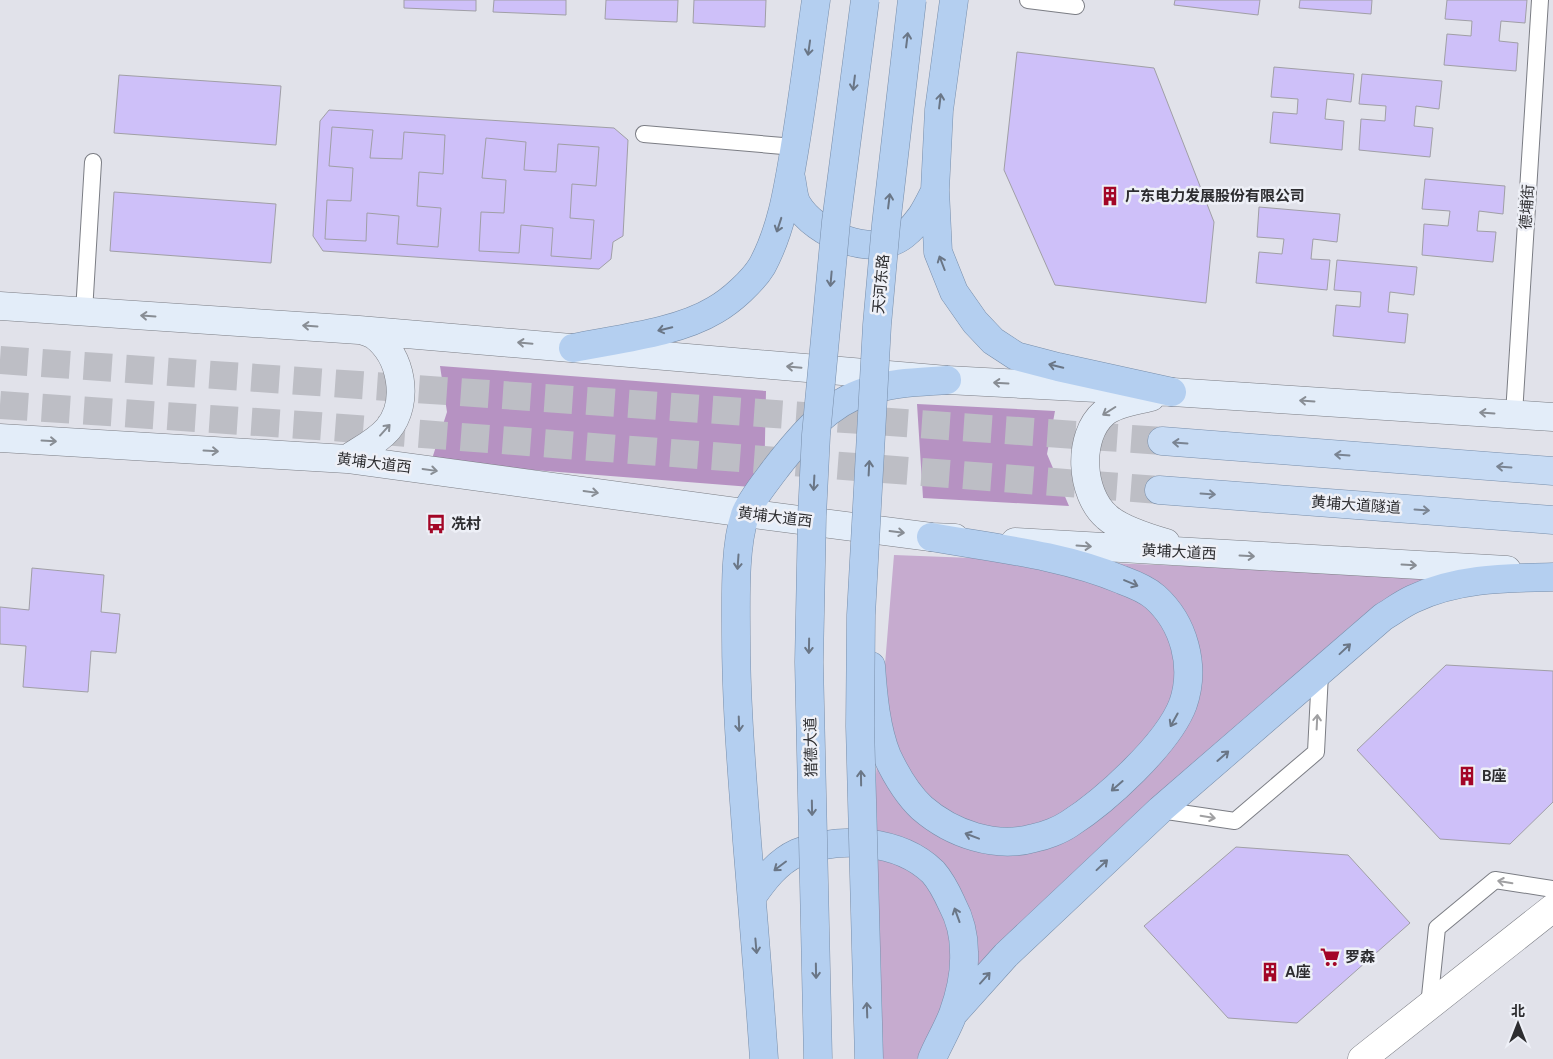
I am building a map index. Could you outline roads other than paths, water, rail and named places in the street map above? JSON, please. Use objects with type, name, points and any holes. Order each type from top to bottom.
[{"type":"highway","points":[[573,348],[688,323],[716,310],[741,290],[760,268],[773,242],[784,210],[816,0]]},
{"type":"highway","name":"猎德大道","points":[[818,1059],[809,662],[810,570],[816,435],[836,222],[865,0]]},
{"type":"highway","name":"天河东路","points":[[863,569],[877,325],[887,216],[912,0]]},
{"type":"highway","points":[[954,0],[939,110],[935,191],[938,252],[954,292],[975,322],[993,340],[1016,356],[1172,392]]},
{"type":"highway","points":[[790,176],[796,203],[822,229],[842,240],[878,246],[903,236],[921,219],[935,191]]},
{"type":"highway","points":[[764,1059],[740,742],[736,660],[736,584],[739,545],[745,513],[794,444],[815,424],[842,403],[866,391],[898,383],[948,380]]},
{"type":"highway","points":[[863,569],[874,706],[887,756],[903,785],[922,807],[949,826],[979,838],[1006,843],[1035,838],[1067,825],[1100,801],[1125,779],[1169,728],[1182,704],[1187,683],[1184,642],[1176,622],[1154,596],[1138,586],[1104,572],[1064,561],[931,536]]},
{"type":"highway","points":[[863,569],[860,726],[869,1059]]},
{"type":"highway","points":[[953,1014],[1006,955],[1160,810],[1383,618],[1412,599],[1440,588],[1482,579],[1553,575]]},
{"type":"highway","points":[[752,898],[765,877],[790,858],[796,854],[826,845],[847,842],[888,847],[914,858],[932,872],[945,889],[957,914],[964,950],[964,969],[953,1014],[932,1059]]},
{"type":"main road","points":[[0,306],[359,330],[948,380],[1172,392],[1553,417]]},
{"type":"main road","points":[[347,459],[388,429],[396,415],[401,398],[400,376],[393,358],[373,334],[359,330]]},
{"type":"main road","points":[[1172,392],[1122,404],[1105,412],[1095,423],[1086,446],[1085,467],[1090,491],[1098,508],[1108,518],[1143,535],[1201,554]]},
{"type":"main road","name":"黄埔大道西","points":[[0,438],[347,459],[745,513],[931,536],[1553,575]]},
{"type":"main road","points":[[1162,441],[1553,471]]},
{"type":"main road","name":"黄埔大道隧道","points":[[1159,490],[1553,520]]},
{"type":"street","points":[[1362,1059],[1553,908]]},
{"type":"lane","points":[[1028,0],[1076,6]]},
{"type":"lane","name":"德埔街","points":[[1514,414],[1540,0]]},
{"type":"lane","points":[[644,134],[795,147]]},
{"type":"lane","points":[[84,312],[92,162]]},
{"type":"lane","points":[[1160,810],[1235,821],[1316,752],[1320,673]]},
{"type":"lane","points":[[1428,1006],[1437,928],[1495,880],[1553,889]]},
{"type":"tunnel","points":[[0,360],[1162,441]]},
{"type":"tunnel","points":[[0,405],[317,426],[1159,490]]},
{"type":"place","name":"广东电力发展股份有限公司","points":[[1110,196]]},
{"type":"place","name":"冼村","points":[[436,524]]},
{"type":"place","name":"B座","points":[[1467,776]]},
{"type":"place","name":"罗森","points":[[1330,957]]},
{"type":"place","name":"A座","points":[[1270,972]]}]
